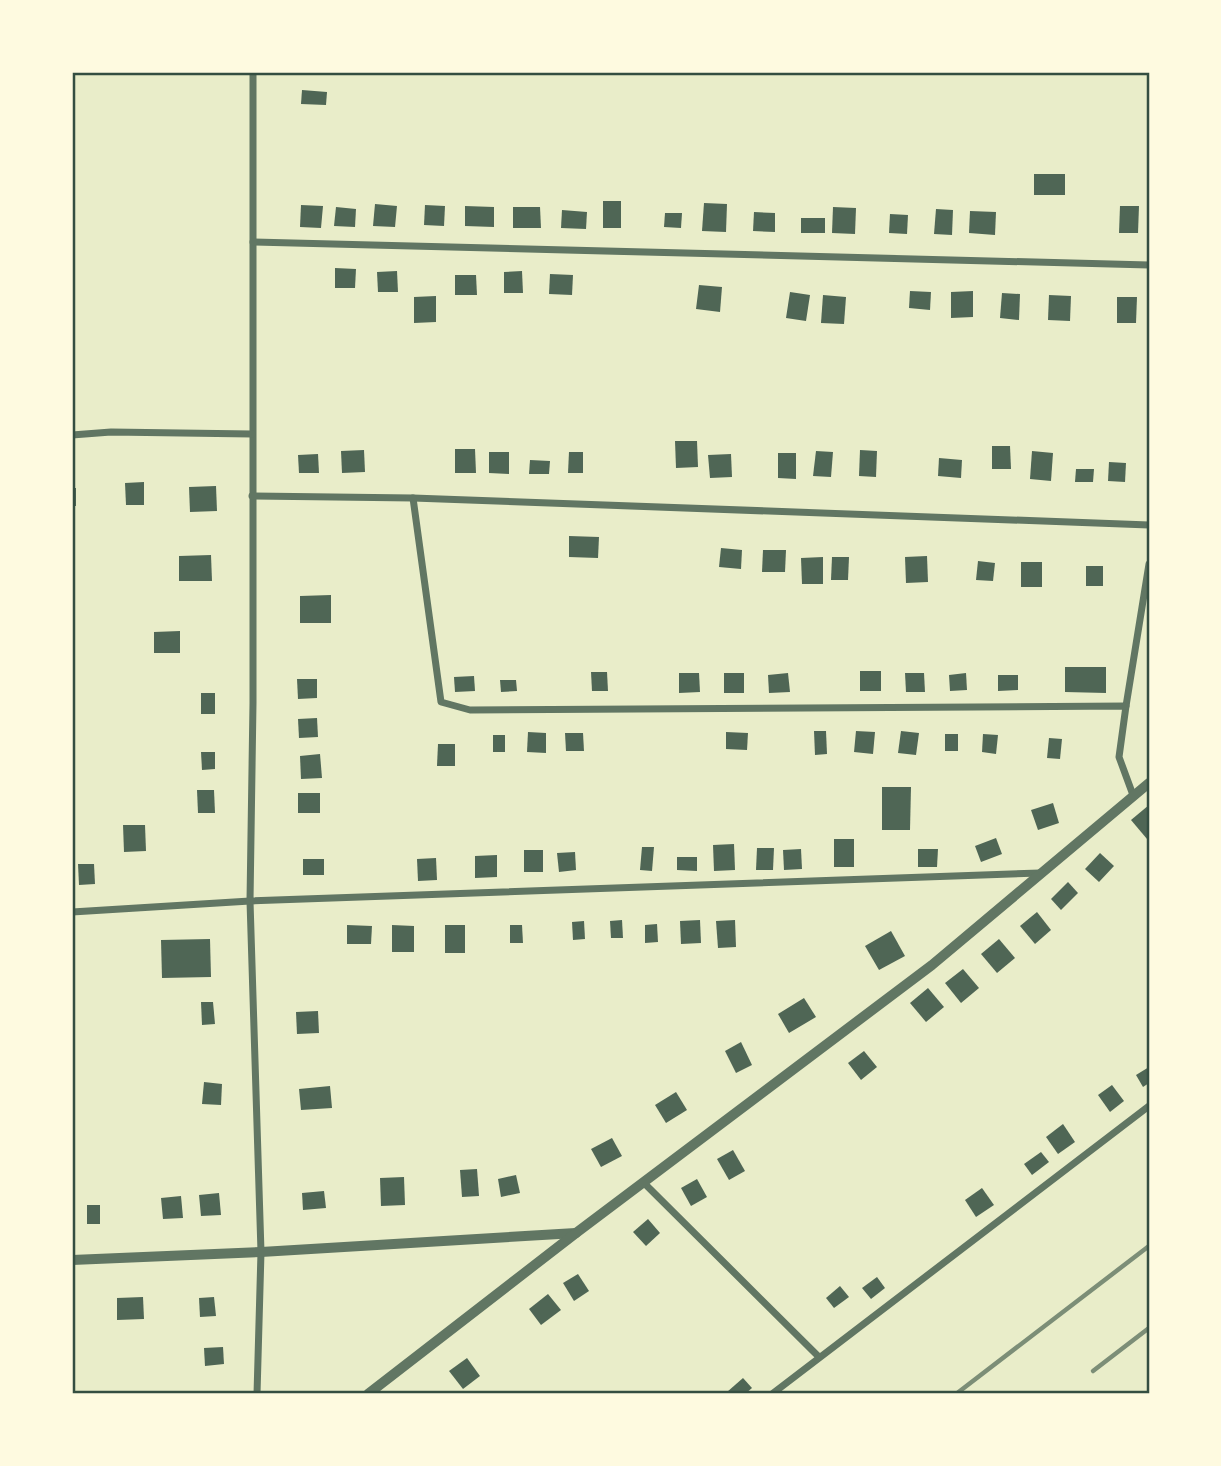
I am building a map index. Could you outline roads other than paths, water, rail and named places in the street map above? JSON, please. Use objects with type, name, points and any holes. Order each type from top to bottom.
[{"type":"street","points":[[253,72],[253,703],[250,901],[261,1252],[257,1394]]},
{"type":"street","points":[[253,242],[1149,265]]},
{"type":"street","points":[[72,435],[111,432],[252,434]]},
{"type":"street","points":[[252,496],[413,498],[1149,526]]},
{"type":"street","points":[[413,498],[441,702],[451,705],[470,710],[1126,706]]},
{"type":"street","points":[[1133,795],[1119,757],[1149,564]]},
{"type":"street","points":[[368,1394],[643,1182],[932,965],[1149,783]]},
{"type":"street","points":[[72,912],[250,901],[1041,873]]},
{"type":"street","points":[[772,1394],[1149,1106]]},
{"type":"street","points":[[643,1182],[819,1357]]},
{"type":"street","points":[[72,1259],[261,1252],[576,1233]]},
{"type":"railway","points":[[956,1394],[1149,1246]]},
{"type":"railway","points":[[1093,1371],[1149,1328]]}]
